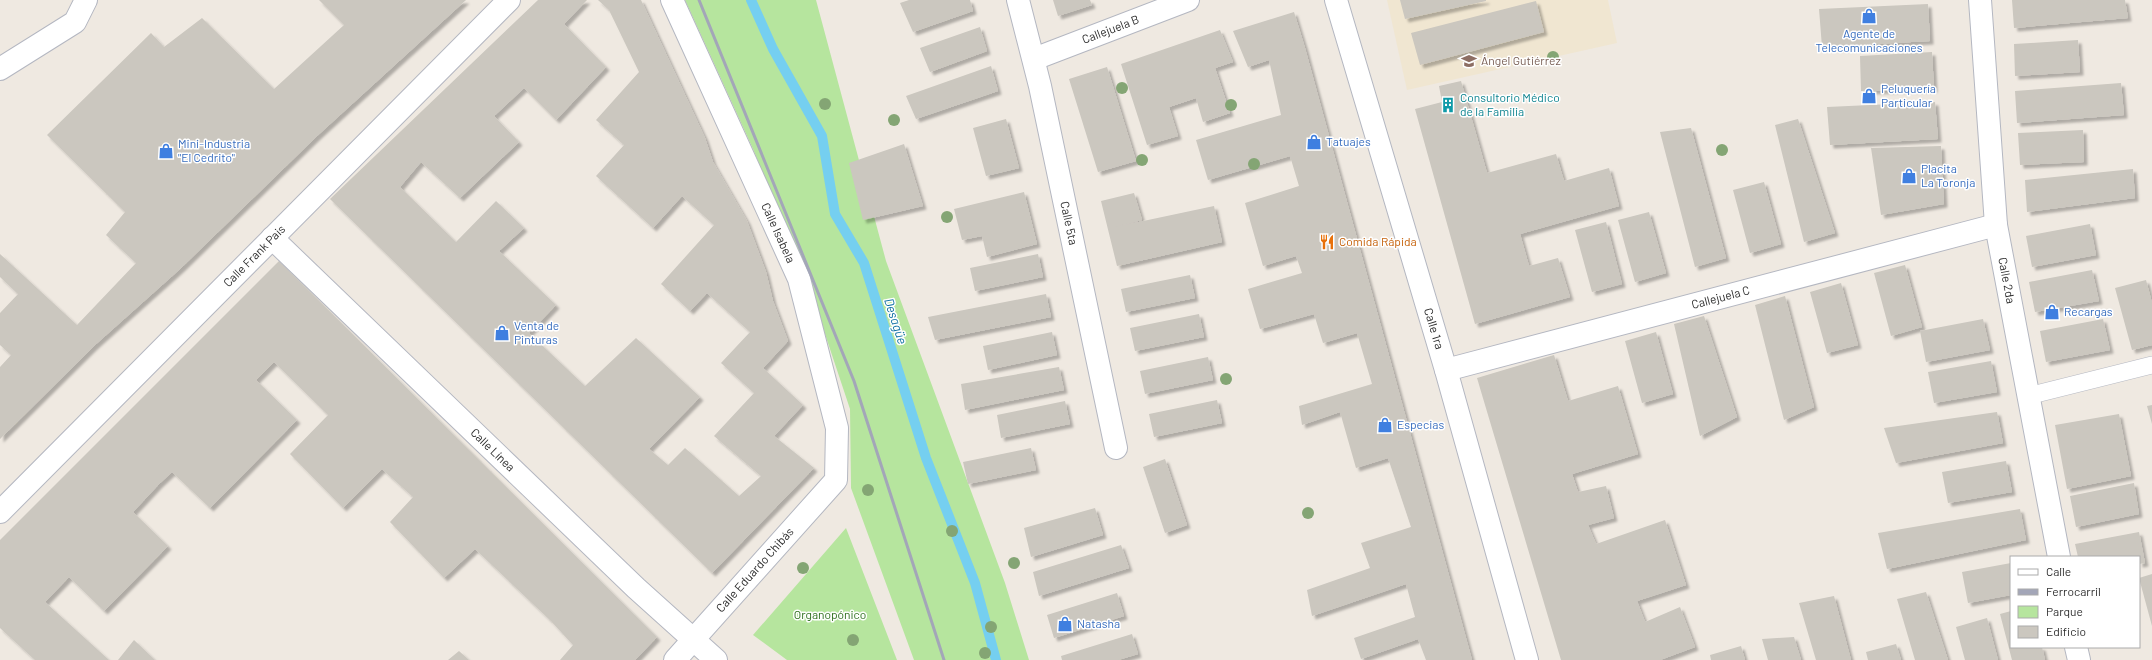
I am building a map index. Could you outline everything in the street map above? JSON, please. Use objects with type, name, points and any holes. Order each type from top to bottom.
[{"type":"street","points":[[0,69],[75,22],[86,0]]},
{"type":"street","name":"Calle Frank Pais","points":[[0,512],[509,0]]},
{"type":"street","name":"Calle Isabela","points":[[672,0],[799,279],[837,428],[836,480]]},
{"type":"street","name":"Calle 5ta","points":[[1018,0],[1034,59],[1116,448]]},
{"type":"street","name":"Callejuela B","points":[[1034,59],[1188,0]]},
{"type":"street","name":"Calle 1ra","points":[[1336,0],[1446,370],[1527,660]]},
{"type":"street","name":"Calle 2da","points":[[1980,0],[1996,226],[2059,556]]},
{"type":"street","name":"Callejuela C","points":[[1446,370],[1996,226]]},
{"type":"street","name":"Calle Línea","points":[[272,238],[636,588],[716,660]]},
{"type":"street","name":"Calle Eduardo Chibás","points":[[675,660],[836,480]]},
{"type":"street","points":[[2076,648],[2079,660]]},
{"type":"lane","points":[[2028,396],[2152,365]]},
{"type":"shaded area","name":"Ángel Gutiérrez","points":[[1387,0],[1608,0],[1617,43],[1407,90]]},
{"type":"green space","points":[[685,0],[816,0],[886,261],[1005,583],[1029,660],[914,660],[851,488],[850,409],[809,286],[753,149]]},
{"type":"green space","name":"Organopónico","points":[[846,528],[897,660],[787,660],[753,635]]},
{"type":"building","points":[[319,0],[466,0],[317,136],[180,269],[95,345],[0,439],[0,367],[11,355],[0,345],[0,313],[18,294],[0,277],[0,254],[77,325],[136,263],[106,235],[125,212],[47,135],[151,33],[164,47],[202,18],[274,89],[344,25]]},
{"type":"building","points":[[538,0],[587,0],[564,24],[606,67],[556,120],[524,88],[494,116],[519,142],[460,198],[421,162],[400,187],[456,242],[496,201],[524,228],[499,251],[556,305],[529,333],[585,386],[636,338],[700,397],[649,449],[668,465],[685,448],[739,496],[761,476],[714,436],[754,393],[721,363],[750,332],[707,293],[690,311],[661,284],[714,225],[682,196],[653,228],[596,176],[624,145],[596,120],[639,72],[609,10],[598,0],[641,0],[705,138],[713,162],[747,221],[766,272],[773,301],[788,341],[763,368],[803,405],[774,436],[814,468],[712,573],[330,199]]},
{"type":"building","points":[[909,0],[970,0],[973,11],[913,32],[900,3]]},
{"type":"building","points":[[1053,0],[1090,0],[1092,5],[1058,16]]},
{"type":"building","points":[[1400,0],[1486,0],[1486,1],[1405,19]]},
{"type":"building","points":[[2012,0],[2125,0],[2128,18],[2014,28]]},
{"type":"building","points":[[1536,1],[1544,32],[1420,65],[1411,33]]},
{"type":"building","points":[[1928,4],[1930,41],[1822,47],[1819,9]]},
{"type":"building","points":[[1294,12],[1472,660],[1426,660],[1418,639],[1361,659],[1354,638],[1415,617],[1406,584],[1312,616],[1307,590],[1370,568],[1361,543],[1411,527],[1388,458],[1356,468],[1340,412],[1302,425],[1299,406],[1372,384],[1357,333],[1323,343],[1314,314],[1260,329],[1248,289],[1302,273],[1296,256],[1263,266],[1245,203],[1299,186],[1290,156],[1208,180],[1196,140],[1281,115],[1269,60],[1248,67],[1233,31]]},
{"type":"building","points":[[980,27],[987,51],[930,72],[920,48]]},
{"type":"building","points":[[1220,30],[1233,62],[1215,68],[1230,113],[1203,122],[1196,98],[1169,107],[1178,136],[1147,145],[1121,64]]},
{"type":"building","points":[[2078,40],[2080,72],[2015,76],[2014,44]]},
{"type":"building","points":[[1932,52],[1934,89],[1861,91],[1860,56]]},
{"type":"building","points":[[991,66],[998,91],[916,119],[906,96]]},
{"type":"building","points":[[1107,67],[1136,161],[1098,172],[1069,79]]},
{"type":"building","points":[[1461,81],[1487,173],[1556,154],[1564,181],[1609,168],[1619,206],[1520,234],[1529,266],[1558,258],[1570,297],[1475,324],[1415,109],[1442,102],[1439,86]]},
{"type":"building","points":[[2121,83],[2124,115],[2017,123],[2015,91]]},
{"type":"building","points":[[1935,102],[1938,139],[1830,145],[1827,107]]},
{"type":"building","points":[[1006,119],[1019,168],[986,176],[973,128]]},
{"type":"building","points":[[1798,119],[1835,233],[1804,242],[1775,125]]},
{"type":"building","points":[[1691,128],[1726,258],[1695,267],[1660,132]]},
{"type":"building","points":[[2083,130],[2084,162],[2020,165],[2018,133]]},
{"type":"building","points":[[904,144],[923,206],[863,220],[849,163]]},
{"type":"building","name":"Placita La Toronja","points":[[1941,146],[1944,204],[1881,215],[1871,148]]},
{"type":"building","points":[[2133,169],[2135,198],[2027,212],[2025,180]]},
{"type":"building","points":[[1764,182],[1781,244],[1750,253],[1733,190]]},
{"type":"building","points":[[1024,192],[1037,244],[987,257],[982,236],[962,240],[954,209]]},
{"type":"building","points":[[1134,193],[1142,220],[1115,227],[1214,206],[1222,242],[1117,266],[1101,201]]},
{"type":"building","points":[[1649,212],[1666,273],[1635,282],[1618,220]]},
{"type":"building","points":[[1606,222],[1622,284],[1592,292],[1575,230]]},
{"type":"building","points":[[2090,224],[2096,255],[2032,267],[2026,236]]},
{"type":"building","points":[[1038,254],[1043,277],[975,291],[970,268]]},
{"type":"building","points":[[279,261],[657,637],[635,660],[560,660],[573,645],[551,621],[475,549],[444,578],[390,522],[413,497],[382,469],[343,508],[290,454],[328,415],[274,362],[256,380],[297,420],[210,508],[172,472],[159,484],[133,512],[168,546],[104,611],[69,577],[45,602],[109,660],[35,660],[0,628],[0,540]]},
{"type":"building","points":[[1905,265],[1922,327],[1891,336],[1874,273]]},
{"type":"building","points":[[2092,270],[2099,301],[2035,312],[2029,282]]},
{"type":"building","points":[[1190,275],[1195,298],[1126,312],[1121,289]]},
{"type":"building","points":[[2146,280],[2152,303],[2152,345],[2132,350],[2115,288]]},
{"type":"building","points":[[1841,283],[1858,345],[1827,353],[1810,292]]},
{"type":"building","points":[[1046,294],[1051,317],[935,340],[928,317]]},
{"type":"building","points":[[1785,296],[1814,407],[1784,420],[1755,305]]},
{"type":"building","points":[[1199,314],[1204,337],[1135,351],[1130,328]]},
{"type":"building","points":[[1704,316],[1737,417],[1700,436],[1674,324]]},
{"type":"building","points":[[1983,319],[1990,350],[1926,362],[1920,331]]},
{"type":"building","points":[[2103,319],[2110,350],[2046,362],[2040,331]]},
{"type":"building","points":[[1052,332],[1057,355],[988,370],[983,346]]},
{"type":"building","points":[[1656,332],[1673,394],[1642,403],[1625,341]]},
{"type":"building","points":[[1554,355],[1568,401],[1618,386],[1638,454],[1572,474],[1578,492],[1606,486],[1614,518],[1588,525],[1596,544],[1665,520],[1686,585],[1637,601],[1645,622],[1680,607],[1695,647],[1660,660],[1561,660],[1477,378]]},
{"type":"building","points":[[1208,357],[1213,380],[1145,394],[1140,371]]},
{"type":"building","points":[[1991,361],[1997,392],[1934,403],[1928,372]]},
{"type":"building","points":[[1059,367],[1064,390],[965,410],[961,384]]},
{"type":"building","points":[[1217,400],[1222,423],[1154,437],[1149,414]]},
{"type":"building","points":[[1065,401],[1070,424],[1001,438],[997,415]]},
{"type":"building","points":[[2152,405],[2152,424],[2147,406]]},
{"type":"building","points":[[1997,412],[2003,443],[1896,463],[1884,428]]},
{"type":"building","points":[[2119,414],[2131,476],[2067,489],[2055,425]]},
{"type":"building","points":[[1031,448],[1036,470],[968,484],[963,462]]},
{"type":"building","points":[[1165,459],[1187,525],[1165,533],[1143,467]]},
{"type":"building","points":[[2006,461],[2012,492],[1948,503],[1942,472]]},
{"type":"building","points":[[2134,483],[2139,514],[2076,527],[2070,496]]},
{"type":"building","points":[[1095,508],[1103,535],[1031,557],[1024,528]]},
{"type":"building","points":[[2020,509],[2026,540],[1887,569],[1878,533]]},
{"type":"building","points":[[2139,532],[2145,563],[2140,564],[2140,556],[2078,556],[2075,544]]},
{"type":"building","points":[[1121,545],[1129,568],[1039,596],[1033,572]]},
{"type":"building","points":[[2010,563],[2010,595],[1968,603],[1962,572]]},
{"type":"building","points":[[2152,574],[2152,626],[2140,582],[2140,578]]},
{"type":"building","points":[[1926,592],[1948,660],[1915,660],[1897,599]]},
{"type":"building","points":[[1117,593],[1124,616],[1054,638],[1047,615]]},
{"type":"building","points":[[1834,596],[1851,660],[1816,660],[1799,603]]},
{"type":"building","points":[[2010,611],[2010,648],[2042,648],[2045,660],[2012,660],[2000,614]]},
{"type":"building","points":[[1987,618],[1998,660],[1965,660],[1956,627]]},
{"type":"building","points":[[1132,634],[1138,654],[1118,660],[1062,660],[1061,656]]},
{"type":"building","points":[[1794,637],[1801,660],[1768,660],[1762,639]]},
{"type":"building","points":[[134,640],[155,660],[118,660]]},
{"type":"building","points":[[1896,644],[1901,660],[1868,660],[1866,652]]},
{"type":"building","points":[[1741,646],[1745,660],[1711,660],[1710,655]]},
{"type":"building","points":[[459,651],[469,660],[448,660]]},
{"type":"waterway","name":"Desagüe","points":[[751,0],[773,49],[822,136],[835,214],[864,263],[926,458],[975,583],[996,660]]},
{"type":"railway","points":[[699,0],[854,381],[944,660]]},
{"type":"place","name":"Agente de Telecomunicaciones","points":[[1869,16]]},
{"type":"place","name":"Ángel Gutiérrez","points":[[1469,61]]},
{"type":"place","name":"Peluquería Particular","points":[[1869,96]]},
{"type":"place","name":"Consultorio Médico de la Familia","points":[[1448,105]]},
{"type":"place","name":"Tatuajes","points":[[1314,142]]},
{"type":"place","name":"Mini-Industria \"El Cedrito\"","points":[[166,151]]},
{"type":"place","name":"Placita La Toronja","points":[[1909,176]]},
{"type":"place","name":"Comida Rápida","points":[[1327,242]]},
{"type":"place","name":"Recargas","points":[[2052,312]]},
{"type":"place","name":"Venta de Pinturas","points":[[502,333]]},
{"type":"place","name":"Especias","points":[[1385,425]]},
{"type":"place","name":"Natasha","points":[[1065,624]]}]
